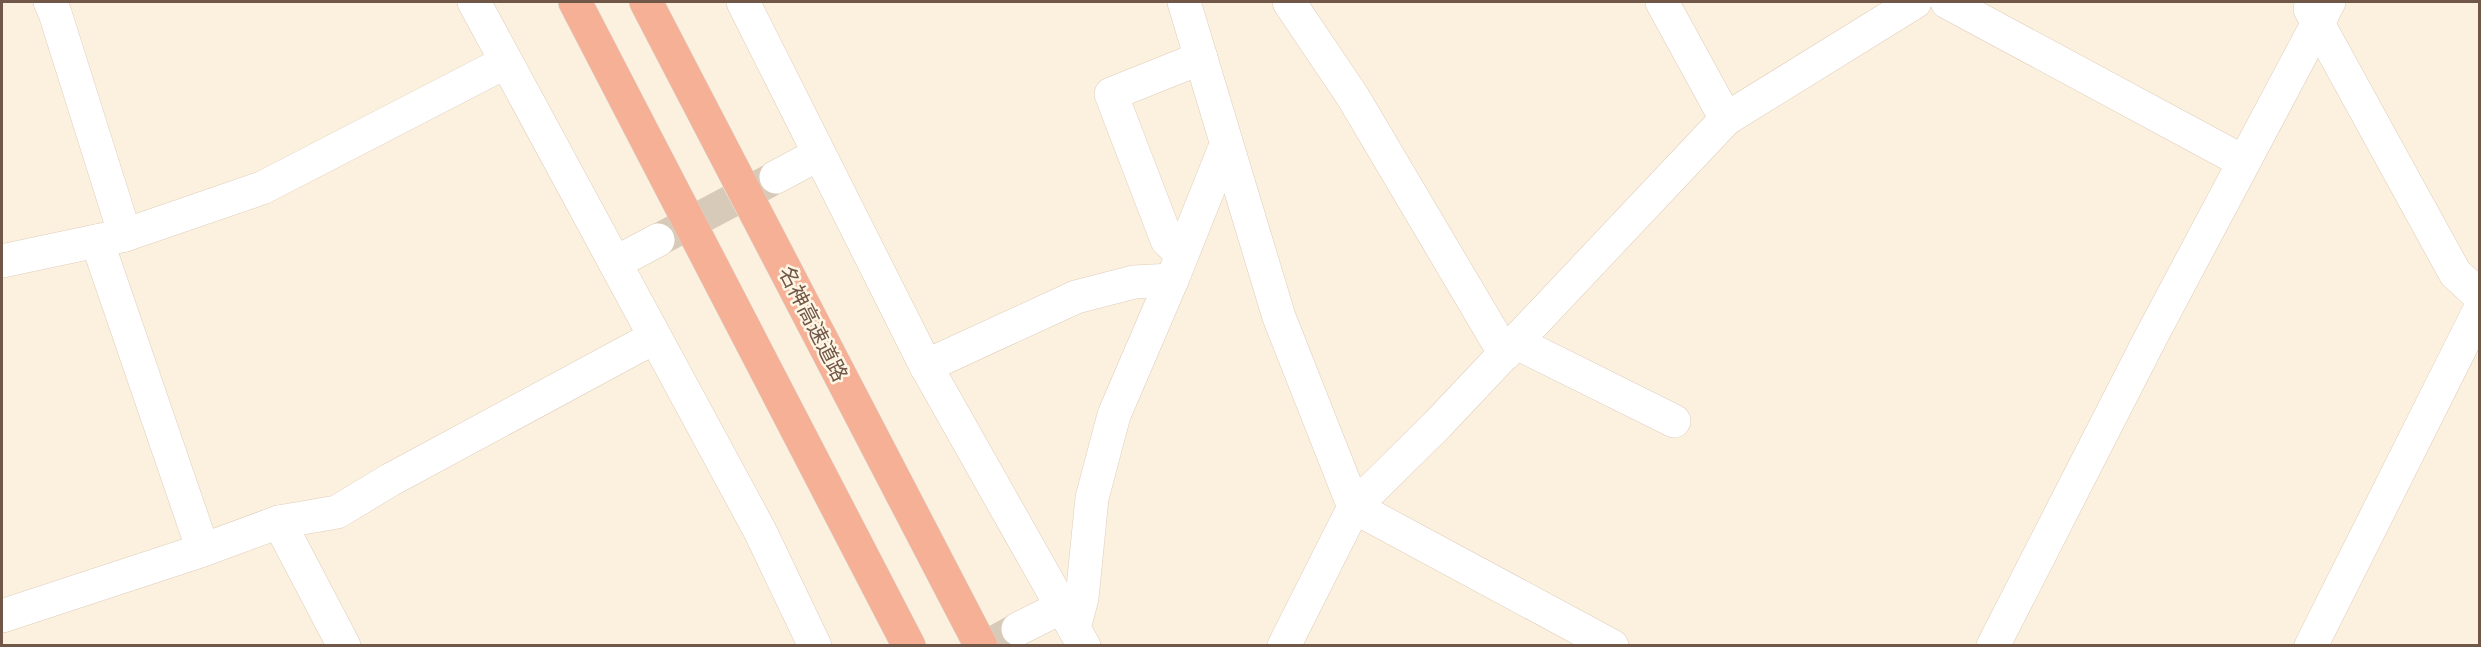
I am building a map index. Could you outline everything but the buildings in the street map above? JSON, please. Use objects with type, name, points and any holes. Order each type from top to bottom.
[{"type":"highway","points":[[575,2],[909,645]]},
{"type":"highway","name":"名神高速道路","points":[[646,2],[981,645]]},
{"type":"street","points":[[50,2],[56,13],[111,238],[203,550]]},
{"type":"street","points":[[474,2],[760,531],[815,645]]},
{"type":"street","points":[[743,2],[926,366],[1073,627]]},
{"type":"street","points":[[1184,2],[1279,317],[1354,507],[1612,645]]},
{"type":"street","points":[[1289,2],[1353,97],[1510,348],[1674,421]]},
{"type":"street","points":[[1662,2],[1726,119]]},
{"type":"street","points":[[1284,645],[1354,507],[1510,348],[1726,119],[1915,2]]},
{"type":"street","points":[[1947,2],[2244,162]]},
{"type":"street","points":[[1993,645],[2151,337],[2244,162],[2318,9]]},
{"type":"street","points":[[2318,9],[2455,273],[2480,296]]},
{"type":"street","points":[[1177,267],[1111,94],[1201,58]]},
{"type":"street","points":[[2,261],[111,238],[262,188],[506,62]]},
{"type":"street","points":[[1073,627],[1082,598],[1092,498],[1114,415],[1226,145]]},
{"type":"street","points":[[776,177],[819,154]]},
{"type":"street","points":[[615,263],[658,240]]},
{"type":"street","points":[[926,366],[1076,297],[1134,282],[1177,267]]},
{"type":"street","points":[[2311,645],[2476,325]]},
{"type":"street","points":[[2,616],[203,550],[279,522],[337,512],[400,475],[655,337]]},
{"type":"street","points":[[279,522],[344,645]]},
{"type":"street","points":[[1018,629],[1073,627]]},
{"type":"tunnel","points":[[658,240],[771,180]]},
{"type":"tunnel","points":[[987,646],[1018,629]]}]
